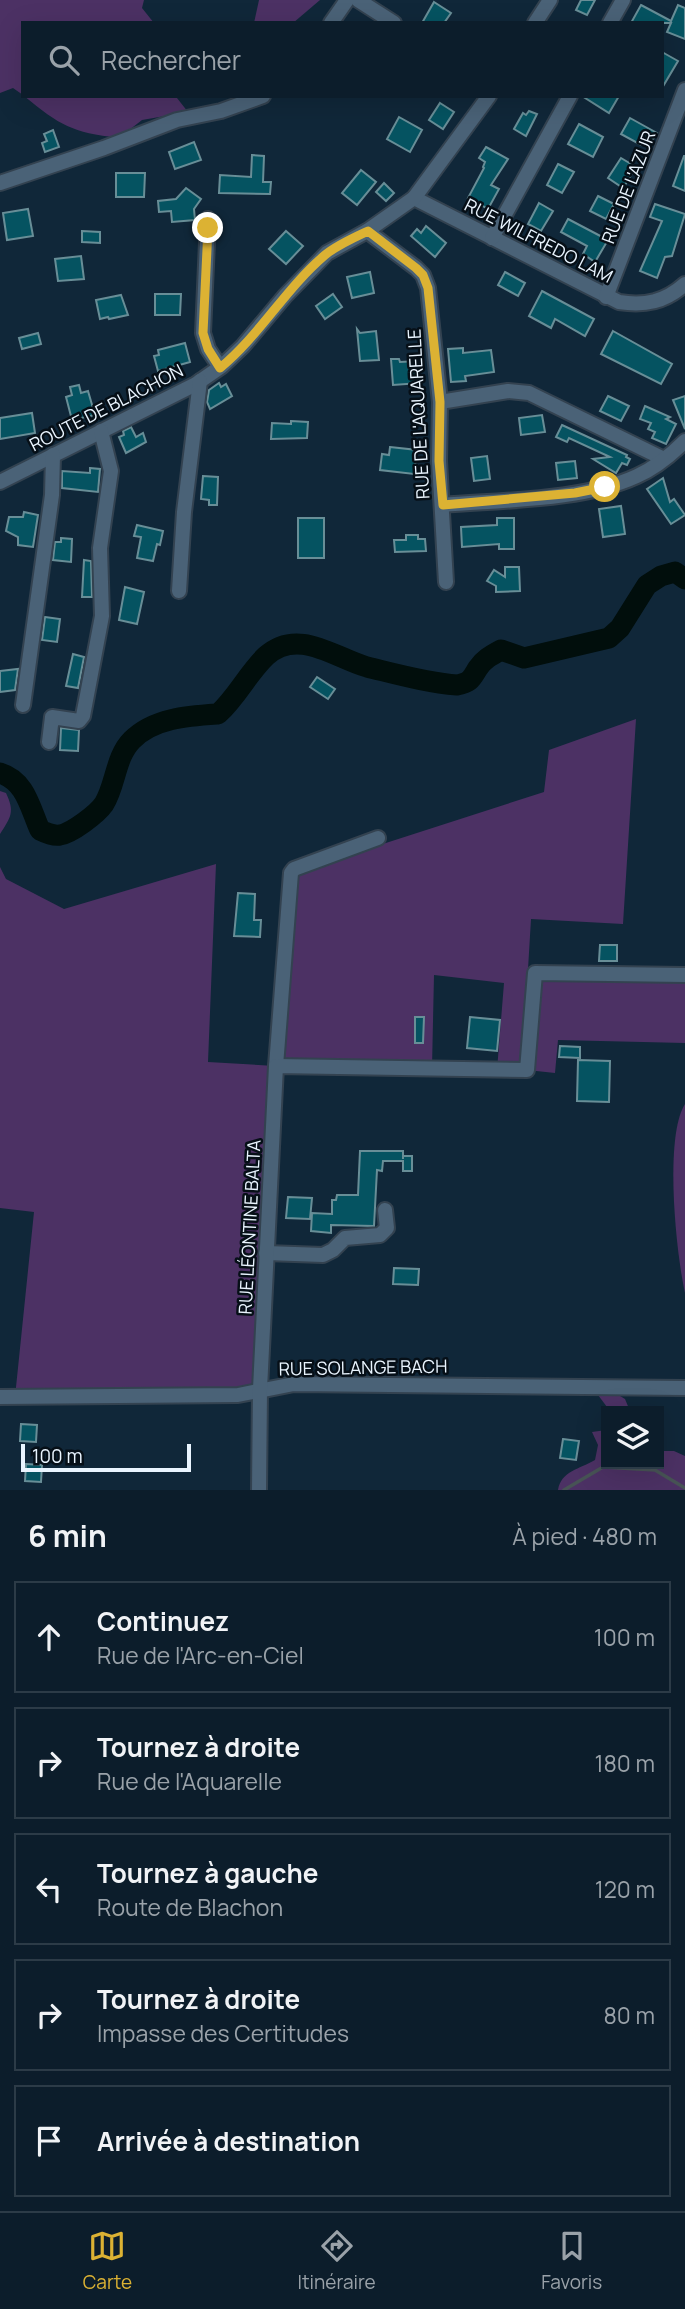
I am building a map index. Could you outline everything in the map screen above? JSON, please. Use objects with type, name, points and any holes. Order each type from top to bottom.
[{"type":"street","points":[[332,21],[346,0]]},
{"type":"street","points":[[358,0],[391,21]]},
{"type":"street","points":[[536,21],[550,0]]},
{"type":"street","points":[[611,21],[623,0]]},
{"type":"street","name":"RUE DE L'AZUR","points":[[606,297],[685,90]]},
{"type":"street","points":[[0,183],[177,120],[220,111],[257,98]]},
{"type":"street","name":"ROUTE DE BLACHON","points":[[0,482],[200,381],[220,368],[327,253],[368,231],[414,198],[488,98]]},
{"type":"street","points":[[492,238],[569,98]]},
{"type":"street","name":"RUE WILFREDO LAM","points":[[414,198],[619,302],[650,303],[667,298],[685,284]]},
{"type":"street","points":[[208,219],[203,333],[208,349],[220,368]]},
{"type":"street","name":"RUE DE L'AQUARELLE","points":[[368,231],[409,262],[426,280],[440,402],[439,461],[446,582]]},
{"type":"street","points":[[179,591],[184,512],[200,381]]},
{"type":"street","points":[[440,402],[508,391],[529,393],[664,459]]},
{"type":"street","points":[[49,741],[52,717],[79,721],[82,716],[95,663],[102,617],[100,548],[111,471],[101,431]]},
{"type":"street","points":[[443,505],[575,493],[605,487],[637,476],[664,459],[685,441]]},
{"type":"street","points":[[23,705],[52,495],[53,455]]},
{"type":"street","name":"RUE LÉONTINE BALTA","points":[[259,1490],[266,1253],[276,1066],[291,873],[294,869],[378,838]]},
{"type":"street","points":[[276,1066],[527,1070],[534,976],[538,971],[685,975]]},
{"type":"street","points":[[266,1253],[323,1255],[334,1250],[345,1238],[380,1236],[387,1228],[385,1210]]},
{"type":"street","name":"RUE SOLANGE BACH","points":[[0,1398],[238,1395],[294,1384],[685,1388]]},
{"type":"shaded area","points":[[0,0],[144,0],[142,8],[152,21],[21,21],[21,94],[13,88],[0,93]]},
{"type":"shaded area","points":[[259,0],[320,0],[295,21],[254,21]]},
{"type":"shaded area","points":[[27,98],[177,98],[188,112],[142,120],[119,138],[78,130],[48,114]]},
{"type":"shaded area","points":[[636,719],[623,924],[531,919],[522,1070],[497,1070],[504,983],[434,975],[432,1068],[276,1066],[260,1389],[15,1397],[34,1212],[0,1208],[0,867],[6,879],[64,909],[216,864],[208,1062],[275,1066],[294,876],[302,870],[544,792],[549,750]]},
{"type":"shaded area","points":[[0,791],[6,793],[11,810],[0,834]]},
{"type":"shaded area","points":[[685,975],[685,1043],[558,1040],[555,1073],[527,1070],[534,976]]},
{"type":"shaded area","points":[[685,1104],[685,1293],[678,1251],[673,1168],[679,1120]]},
{"type":"shaded area","points":[[612,1391],[625,1399],[628,1406],[606,1406],[598,1395]]},
{"type":"shaded area","points":[[601,1431],[601,1469],[664,1469],[664,1451],[674,1451],[685,1456],[685,1490],[558,1490],[567,1475],[595,1460],[598,1445],[592,1432]]},
{"type":"building","points":[[581,0],[595,0],[587,15],[576,10]]},
{"type":"building","points":[[434,2],[451,13],[445,21],[423,21]]},
{"type":"building","points":[[641,5],[671,21],[678,5],[685,8],[685,39],[667,32],[671,23],[632,21]]},
{"type":"building","points":[[664,53],[678,61],[664,85]]},
{"type":"building","points":[[585,98],[618,98],[609,113]]},
{"type":"building","points":[[440,103],[454,112],[443,129],[429,120]]},
{"type":"building","points":[[529,111],[537,114],[526,136],[514,129],[523,113],[526,115]]},
{"type":"building","points":[[399,117],[422,130],[410,152],[387,139]]},
{"type":"building","points":[[630,118],[657,133],[651,142],[645,138],[641,145],[621,134]]},
{"type":"building","points":[[579,124],[603,137],[593,157],[568,144]]},
{"type":"building","points":[[53,130],[59,147],[45,152],[42,143],[47,141],[44,134]]},
{"type":"building","points":[[194,142],[201,160],[175,169],[169,152]]},
{"type":"building","points":[[486,147],[508,159],[491,185],[499,189],[488,209],[468,198],[484,168],[485,162],[479,158]]},
{"type":"building","points":[[252,155],[264,156],[263,182],[271,182],[270,194],[219,193],[220,175],[251,177]]},
{"type":"building","points":[[685,156],[685,191],[673,186]]},
{"type":"building","points":[[621,158],[636,167],[623,188],[608,178]]},
{"type":"building","points":[[558,164],[574,172],[562,193],[547,185]]},
{"type":"building","points":[[361,170],[376,182],[357,205],[342,193]]},
{"type":"building","points":[[116,173],[145,173],[144,197],[116,197]]},
{"type":"building","points":[[384,183],[394,193],[386,201],[376,192]]},
{"type":"building","points":[[186,188],[201,199],[194,209],[195,220],[172,222],[171,211],[159,212],[158,201],[176,199]]},
{"type":"building","points":[[598,196],[614,204],[606,219],[590,211]]},
{"type":"building","points":[[539,203],[553,211],[541,231],[528,224]]},
{"type":"building","points":[[655,204],[685,214],[672,256],[665,257],[657,278],[640,271],[662,221],[650,217]]},
{"type":"building","points":[[28,209],[33,236],[7,240],[3,213]]},
{"type":"building","points":[[568,219],[608,240],[595,262],[583,254],[587,246],[561,232]]},
{"type":"building","points":[[426,226],[446,243],[435,257],[411,236],[417,229],[421,233]]},
{"type":"building","points":[[82,231],[100,232],[100,243],[82,242]]},
{"type":"building","points":[[286,231],[303,246],[286,264],[269,249]]},
{"type":"building","points":[[81,256],[84,279],[58,281],[55,259]]},
{"type":"building","points":[[370,272],[374,293],[352,298],[347,277]]},
{"type":"building","points":[[505,272],[525,283],[518,296],[498,285]]},
{"type":"building","points":[[542,291],[594,319],[585,336],[555,319],[551,328],[529,316]]},
{"type":"building","points":[[155,294],[181,294],[180,315],[155,315]]},
{"type":"building","points":[[333,294],[342,307],[325,319],[316,306]]},
{"type":"building","points":[[121,295],[128,315],[100,319],[96,300]]},
{"type":"building","points":[[357,329],[360,333],[376,331],[379,360],[360,361]]},
{"type":"building","points":[[613,331],[672,364],[661,384],[601,354]]},
{"type":"building","points":[[38,333],[41,344],[22,349],[19,338]]},
{"type":"building","points":[[185,343],[190,362],[158,371],[154,356],[159,355],[158,350]]},
{"type":"building","points":[[463,348],[463,353],[491,350],[494,372],[465,376],[466,381],[451,382],[448,349]]},
{"type":"building","points":[[391,359],[399,359],[400,362],[418,361],[420,383],[393,385]]},
{"type":"building","points":[[219,383],[221,387],[226,384],[232,396],[210,409],[207,402],[209,390]]},
{"type":"building","points":[[79,385],[81,393],[88,391],[95,415],[72,420],[66,397],[72,395],[70,387]]},
{"type":"building","points":[[608,396],[629,406],[621,421],[600,411]]},
{"type":"building","points":[[685,396],[685,429],[673,400]]},
{"type":"building","points":[[645,406],[670,417],[666,419],[676,424],[666,444],[652,438],[655,432],[648,429],[651,423],[640,419]]},
{"type":"building","points":[[32,413],[35,433],[0,439],[0,418]]},
{"type":"building","points":[[542,415],[545,432],[521,435],[519,418]]},
{"type":"building","points":[[291,421],[308,422],[307,438],[271,439],[272,423],[291,424]]},
{"type":"building","points":[[562,425],[627,455],[630,459],[627,465],[622,463],[616,473],[593,459],[610,457],[569,438],[567,442],[556,437]]},
{"type":"building","points":[[131,427],[136,437],[143,433],[146,442],[126,453],[119,437]]},
{"type":"building","points":[[390,447],[417,450],[414,474],[380,470],[382,454],[389,455]]},
{"type":"building","points":[[487,456],[490,479],[474,481],[471,458]]},
{"type":"building","points":[[575,461],[577,478],[558,480],[556,463]]},
{"type":"building","points":[[90,468],[100,469],[98,492],[62,488],[62,471],[90,473]]},
{"type":"building","points":[[203,476],[218,477],[217,505],[209,505],[209,500],[201,499]]},
{"type":"building","points":[[663,478],[670,502],[674,499],[685,515],[671,524],[647,489]]},
{"type":"building","points":[[621,506],[625,534],[603,537],[599,509]]},
{"type":"building","points":[[24,512],[38,515],[33,547],[18,545],[18,537],[6,531],[9,517],[23,517]]},
{"type":"building","points":[[298,518],[324,518],[324,558],[298,558]]},
{"type":"building","points":[[497,518],[514,518],[514,549],[499,549],[499,544],[462,547],[461,527],[497,525]]},
{"type":"building","points":[[137,525],[163,531],[153,561],[137,558],[141,537],[134,536]]},
{"type":"building","points":[[406,535],[418,535],[418,539],[425,539],[426,551],[395,552],[394,540],[406,540]]},
{"type":"building","points":[[61,538],[72,539],[71,562],[53,560],[55,542],[61,542]]},
{"type":"building","points":[[84,560],[91,561],[92,597],[82,597]]},
{"type":"building","points":[[505,567],[519,567],[520,591],[496,592],[496,586],[487,581],[494,570],[505,577]]},
{"type":"building","points":[[125,587],[144,592],[137,624],[119,620]]},
{"type":"building","points":[[45,617],[60,619],[57,642],[42,640]]},
{"type":"building","points":[[73,654],[84,657],[78,688],[66,686]]},
{"type":"building","points":[[18,669],[15,690],[0,692],[0,671]]},
{"type":"building","points":[[317,677],[335,689],[328,699],[310,687]]},
{"type":"building","points":[[61,728],[79,730],[78,751],[60,750]]},
{"type":"building","points":[[238,893],[255,894],[254,920],[261,920],[260,937],[234,936]]},
{"type":"building","points":[[600,945],[617,945],[617,961],[599,961]]},
{"type":"building","points":[[415,1017],[424,1017],[423,1043],[415,1043]]},
{"type":"building","points":[[470,1017],[500,1020],[497,1051],[467,1048]]},
{"type":"building","points":[[560,1046],[580,1047],[580,1058],[559,1057]]},
{"type":"building","points":[[578,1060],[610,1061],[609,1102],[577,1101]]},
{"type":"building","points":[[360,1151],[403,1151],[403,1156],[412,1156],[412,1171],[403,1171],[403,1161],[383,1161],[382,1171],[377,1170],[374,1226],[331,1225],[331,1233],[311,1231],[312,1213],[332,1214],[332,1200],[336,1200],[337,1195],[358,1195]]},
{"type":"building","points":[[288,1197],[312,1198],[310,1219],[286,1218]]},
{"type":"building","points":[[394,1268],[419,1269],[418,1285],[393,1284]]},
{"type":"building","points":[[21,1424],[37,1425],[36,1442],[20,1441]]},
{"type":"building","points":[[563,1439],[579,1441],[576,1460],[560,1458]]},
{"type":"building","points":[[26,1464],[42,1465],[41,1482],[25,1481]]},
{"type":"waterway","points":[[0,773],[16,782],[21,789],[40,830],[60,835],[84,822],[104,804],[122,754],[132,740],[150,727],[161,723],[183,717],[218,714],[266,656],[278,648],[304,644],[367,667],[457,685],[470,680],[483,662],[501,650],[524,658],[609,638],[620,628],[647,585],[661,576],[675,572],[685,579]]},
{"type":"waterway","points":[[564,1490],[603,1467],[655,1470],[685,1488]]},
{"type":"route","points":[[208,228],[203,333],[208,349],[220,368],[327,253],[368,231],[416,268],[426,280],[440,402],[439,461],[443,505],[575,493],[605,487]]}]
